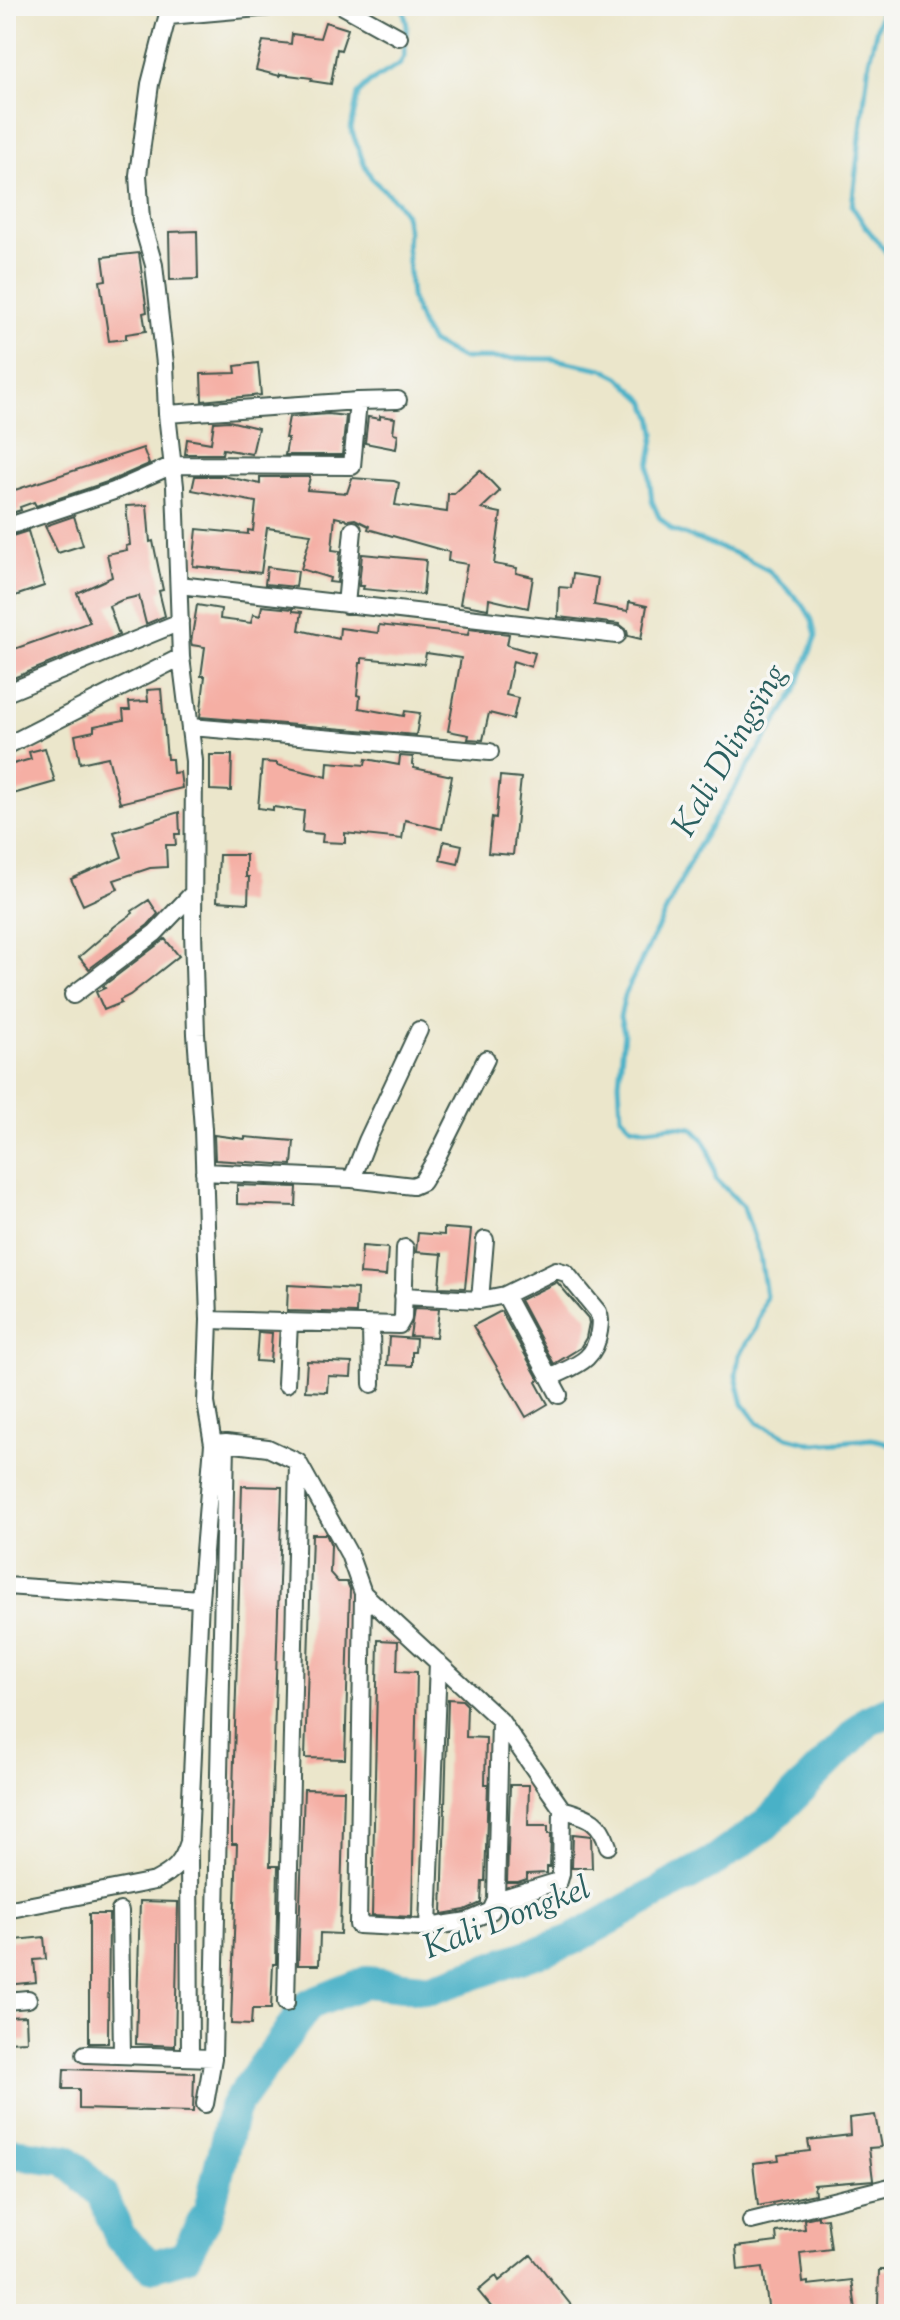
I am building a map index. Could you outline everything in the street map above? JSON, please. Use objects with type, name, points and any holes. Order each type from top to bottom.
[{"type":"street","points":[[205,2104],[213,2058],[219,1443],[206,1403],[209,1320],[203,1129],[196,1034],[194,761],[181,657],[175,486],[165,364],[154,265],[141,220],[138,175],[150,84],[170,11],[282,6]]},
{"type":"street","points":[[343,6],[399,37]]},
{"type":"street","points":[[167,414],[398,400]]},
{"type":"street","points":[[6,527],[114,491],[173,465],[349,468],[353,462],[358,401]]},
{"type":"street","points":[[346,605],[353,530]]},
{"type":"street","points":[[179,585],[617,635]]},
{"type":"street","points":[[6,693],[180,622]]},
{"type":"street","points":[[6,746],[181,657]]},
{"type":"street","points":[[191,727],[490,752]]},
{"type":"street","points":[[73,995],[155,933],[193,893]]},
{"type":"street","points":[[352,1179],[419,1030]]},
{"type":"street","points":[[204,1172],[352,1179],[413,1186],[422,1182],[436,1159],[486,1059]]},
{"type":"street","points":[[480,1300],[485,1240]]},
{"type":"street","points":[[209,1320],[399,1325],[403,1318],[405,1248]]},
{"type":"street","points":[[403,1296],[480,1300],[505,1295],[556,1270],[566,1273],[598,1312],[601,1320],[598,1341],[594,1353],[586,1360],[550,1378]]},
{"type":"street","points":[[505,1295],[559,1395]]},
{"type":"street","points":[[286,1384],[289,1323]]},
{"type":"street","points":[[371,1326],[372,1384]]},
{"type":"street","points":[[219,1443],[268,1448],[298,1462],[349,1554],[363,1593],[358,1925],[420,1928],[468,1921],[491,1911],[496,1900],[500,1720]]},
{"type":"street","points":[[190,2057],[189,1842],[200,1599],[219,1443]]},
{"type":"street","points":[[286,2003],[298,1462]]},
{"type":"street","points":[[6,1586],[200,1599]]},
{"type":"street","points":[[363,1593],[500,1720],[562,1809],[593,1820],[603,1832],[608,1846]]},
{"type":"street","points":[[428,1927],[438,1662]]},
{"type":"street","points":[[496,1900],[559,1881],[562,1809]]},
{"type":"street","points":[[6,1910],[155,1881],[184,1859],[189,1842]]},
{"type":"street","points":[[120,1911],[122,2055]]},
{"type":"street","points":[[6,2001],[28,1999]]},
{"type":"street","points":[[85,2054],[213,2058]]},
{"type":"street","points":[[751,2221],[894,2186]]},
{"type":"building","points":[[325,22],[348,29],[341,50],[337,49],[331,84],[311,81],[312,78],[280,76],[256,70],[263,41],[291,44],[292,34],[320,38]]},
{"type":"building","points":[[197,231],[198,279],[170,280],[169,232]]},
{"type":"building","points":[[139,253],[147,312],[143,313],[146,331],[126,334],[126,339],[109,341],[100,281],[106,280],[103,257]]},
{"type":"building","points":[[258,363],[261,395],[202,401],[201,374],[236,373],[235,366]]},
{"type":"building","points":[[346,416],[342,455],[285,455],[289,417]]},
{"type":"building","points":[[380,416],[395,418],[393,433],[398,434],[396,449],[365,443],[368,417],[380,419]]},
{"type":"building","points":[[229,421],[258,428],[252,454],[223,449],[222,454],[185,454],[187,439],[211,443],[214,422]]},
{"type":"building","points":[[143,448],[149,464],[110,481],[36,506],[34,502],[6,515],[6,473],[9,473],[15,490]]},
{"type":"building","points":[[480,470],[500,491],[481,509],[501,513],[494,564],[517,568],[516,573],[533,577],[528,608],[489,599],[488,609],[460,604],[467,564],[448,561],[449,552],[368,529],[369,526],[355,519],[335,517],[332,550],[340,551],[337,583],[301,569],[311,534],[267,528],[261,573],[193,566],[197,529],[248,534],[248,530],[253,531],[256,502],[192,490],[195,476],[223,476],[260,484],[260,477],[310,477],[307,490],[347,493],[352,478],[394,481],[399,483],[395,505],[447,512],[448,494],[454,494]]},
{"type":"building","points":[[147,505],[150,542],[153,541],[163,590],[159,591],[165,616],[146,624],[139,596],[122,600],[109,606],[119,635],[6,681],[6,652],[90,622],[77,593],[112,577],[107,554],[127,550],[126,546],[130,545],[126,506]]},
{"type":"building","points":[[74,516],[83,545],[58,553],[45,526]]},
{"type":"building","points":[[28,531],[44,586],[6,599],[6,538]]},
{"type":"building","points":[[362,554],[426,560],[423,595],[363,589],[364,586],[359,586]]},
{"type":"building","points":[[267,567],[298,571],[296,587],[265,584]]},
{"type":"building","points":[[573,574],[598,578],[594,605],[628,611],[629,602],[647,606],[641,639],[628,636],[627,630],[619,624],[558,617],[559,587],[571,588]]},
{"type":"building","points":[[197,605],[221,609],[220,619],[251,623],[253,614],[260,616],[262,606],[293,609],[302,612],[299,630],[339,639],[340,628],[378,633],[379,625],[468,635],[469,629],[509,634],[507,645],[535,653],[531,667],[513,661],[506,695],[518,698],[513,719],[489,713],[483,740],[468,739],[469,735],[448,731],[461,658],[426,653],[424,664],[362,658],[360,663],[359,708],[404,716],[405,711],[420,713],[416,735],[200,717],[205,647],[192,645],[191,642]]},
{"type":"building","points":[[161,689],[167,759],[172,759],[173,773],[180,772],[182,788],[120,803],[108,757],[80,763],[75,735],[94,731],[94,726],[124,720],[123,710],[130,710],[129,702],[148,701],[147,690]]},
{"type":"building","points":[[45,748],[55,782],[13,794],[6,766],[31,759],[29,752]]},
{"type":"building","points":[[210,755],[232,755],[231,791],[210,790]]},
{"type":"building","points":[[400,756],[413,757],[414,768],[452,776],[442,829],[405,820],[402,839],[345,833],[345,843],[322,842],[323,834],[302,832],[304,811],[258,808],[262,762],[327,777],[328,762],[365,765],[366,759],[399,765]]},
{"type":"building","points":[[500,776],[521,778],[513,855],[488,853],[492,817],[496,818]]},
{"type":"building","points":[[179,812],[180,834],[175,834],[176,845],[166,845],[167,867],[150,868],[114,880],[118,889],[83,905],[71,879],[122,857],[114,832]]},
{"type":"building","points":[[444,841],[462,845],[458,864],[440,860]]},
{"type":"building","points":[[219,855],[246,855],[248,903],[217,901]]},
{"type":"building","points":[[149,900],[158,914],[89,969],[79,957]]},
{"type":"building","points":[[165,939],[179,956],[120,1000],[121,1003],[104,1010],[96,992]]},
{"type":"building","points":[[214,1135],[294,1141],[292,1165],[215,1160]]},
{"type":"building","points":[[237,1185],[297,1187],[296,1206],[237,1204]]},
{"type":"building","points":[[444,1228],[471,1230],[465,1288],[439,1287],[442,1254],[416,1252],[418,1233],[444,1235]]},
{"type":"building","points":[[362,1246],[388,1248],[386,1276],[360,1274]]},
{"type":"building","points":[[557,1282],[589,1323],[580,1348],[554,1364],[520,1300]]},
{"type":"building","points":[[288,1285],[357,1289],[356,1313],[287,1311]]},
{"type":"building","points":[[414,1308],[439,1309],[436,1337],[410,1336]]},
{"type":"building","points":[[501,1311],[539,1380],[536,1382],[548,1404],[526,1417],[473,1326]]},
{"type":"building","points":[[258,1332],[272,1333],[270,1362],[256,1361]]},
{"type":"building","points":[[389,1337],[416,1339],[412,1366],[387,1365]]},
{"type":"building","points":[[307,1361],[352,1363],[351,1377],[328,1376],[327,1392],[305,1391]]},
{"type":"building","points":[[242,1486],[282,1487],[270,1866],[278,1866],[276,1964],[273,1964],[271,2009],[252,2009],[251,2025],[231,2024],[237,1844],[232,1844],[232,1827]]},
{"type":"building","points":[[312,1534],[326,1534],[331,1545],[330,1573],[338,1582],[347,1582],[350,1589],[345,1759],[305,1758]]},
{"type":"building","points":[[378,1640],[398,1641],[397,1671],[417,1672],[412,1917],[372,1915]]},
{"type":"building","points":[[448,1699],[462,1700],[467,1705],[466,1737],[486,1738],[485,1784],[488,1784],[485,1881],[482,1881],[481,1903],[442,1914]]},
{"type":"building","points":[[510,1785],[529,1785],[528,1826],[548,1826],[548,1834],[551,1834],[547,1873],[527,1874],[527,1879],[518,1882],[507,1882]]},
{"type":"building","points":[[304,1789],[344,1790],[340,1934],[320,1933],[319,1965],[298,1965]]},
{"type":"building","points":[[573,1834],[591,1836],[592,1868],[572,1868]]},
{"type":"building","points":[[140,1901],[178,1902],[175,2046],[136,2044]]},
{"type":"building","points":[[89,1914],[109,1914],[108,2043],[89,2043]]},
{"type":"building","points":[[44,1937],[46,1959],[34,1960],[36,1982],[6,1985],[6,1941]]},
{"type":"building","points":[[26,2016],[27,2041],[6,2042],[6,2017]]},
{"type":"building","points":[[64,2069],[194,2073],[193,2112],[79,2109],[79,2089],[63,2089]]},
{"type":"building","points":[[875,2115],[881,2147],[869,2148],[873,2180],[814,2185],[815,2194],[758,2206],[753,2163],[779,2160],[778,2155],[810,2151],[808,2140],[850,2135],[849,2118]]},
{"type":"building","points":[[818,2216],[818,2219],[827,2218],[831,2249],[800,2253],[803,2283],[852,2280],[856,2310],[769,2314],[763,2267],[738,2270],[736,2247],[777,2242],[776,2232],[805,2229],[804,2219]]},
{"type":"building","points":[[531,2255],[571,2305],[560,2314],[497,2314],[478,2291],[496,2276],[499,2281]]},
{"type":"building","points":[[879,2270],[894,2270],[894,2305],[878,2305]]},
{"type":"waterway","name":"Kali Dlingsing","points":[[403,6],[407,26],[404,56],[400,64],[370,82],[358,94],[351,129],[372,179],[405,214],[411,297],[431,342],[461,358],[553,359],[603,369],[619,377],[645,401],[652,417],[655,433],[649,466],[650,484],[652,501],[659,517],[672,530],[737,554],[768,570],[804,606],[812,620],[816,636],[795,692],[698,846],[625,994],[620,1017],[624,1032],[619,1082],[621,1116],[631,1126],[646,1129],[673,1126],[692,1128],[703,1139],[710,1153],[716,1179],[743,1206],[760,1255],[766,1296],[756,1328],[739,1355],[736,1376],[743,1404],[758,1423],[788,1437],[815,1444],[872,1439],[894,1447]]},
{"type":"waterway","points":[[882,6],[869,61],[852,206],[894,262]]},
{"type":"waterway","name":"Kali Dongkel","points":[[6,2152],[66,2160],[102,2194],[120,2237],[151,2266],[185,2256],[209,2210],[234,2107],[308,2005],[366,1982],[431,1989],[572,1940],[713,1862],[765,1825],[868,1721],[894,1709]]}]
